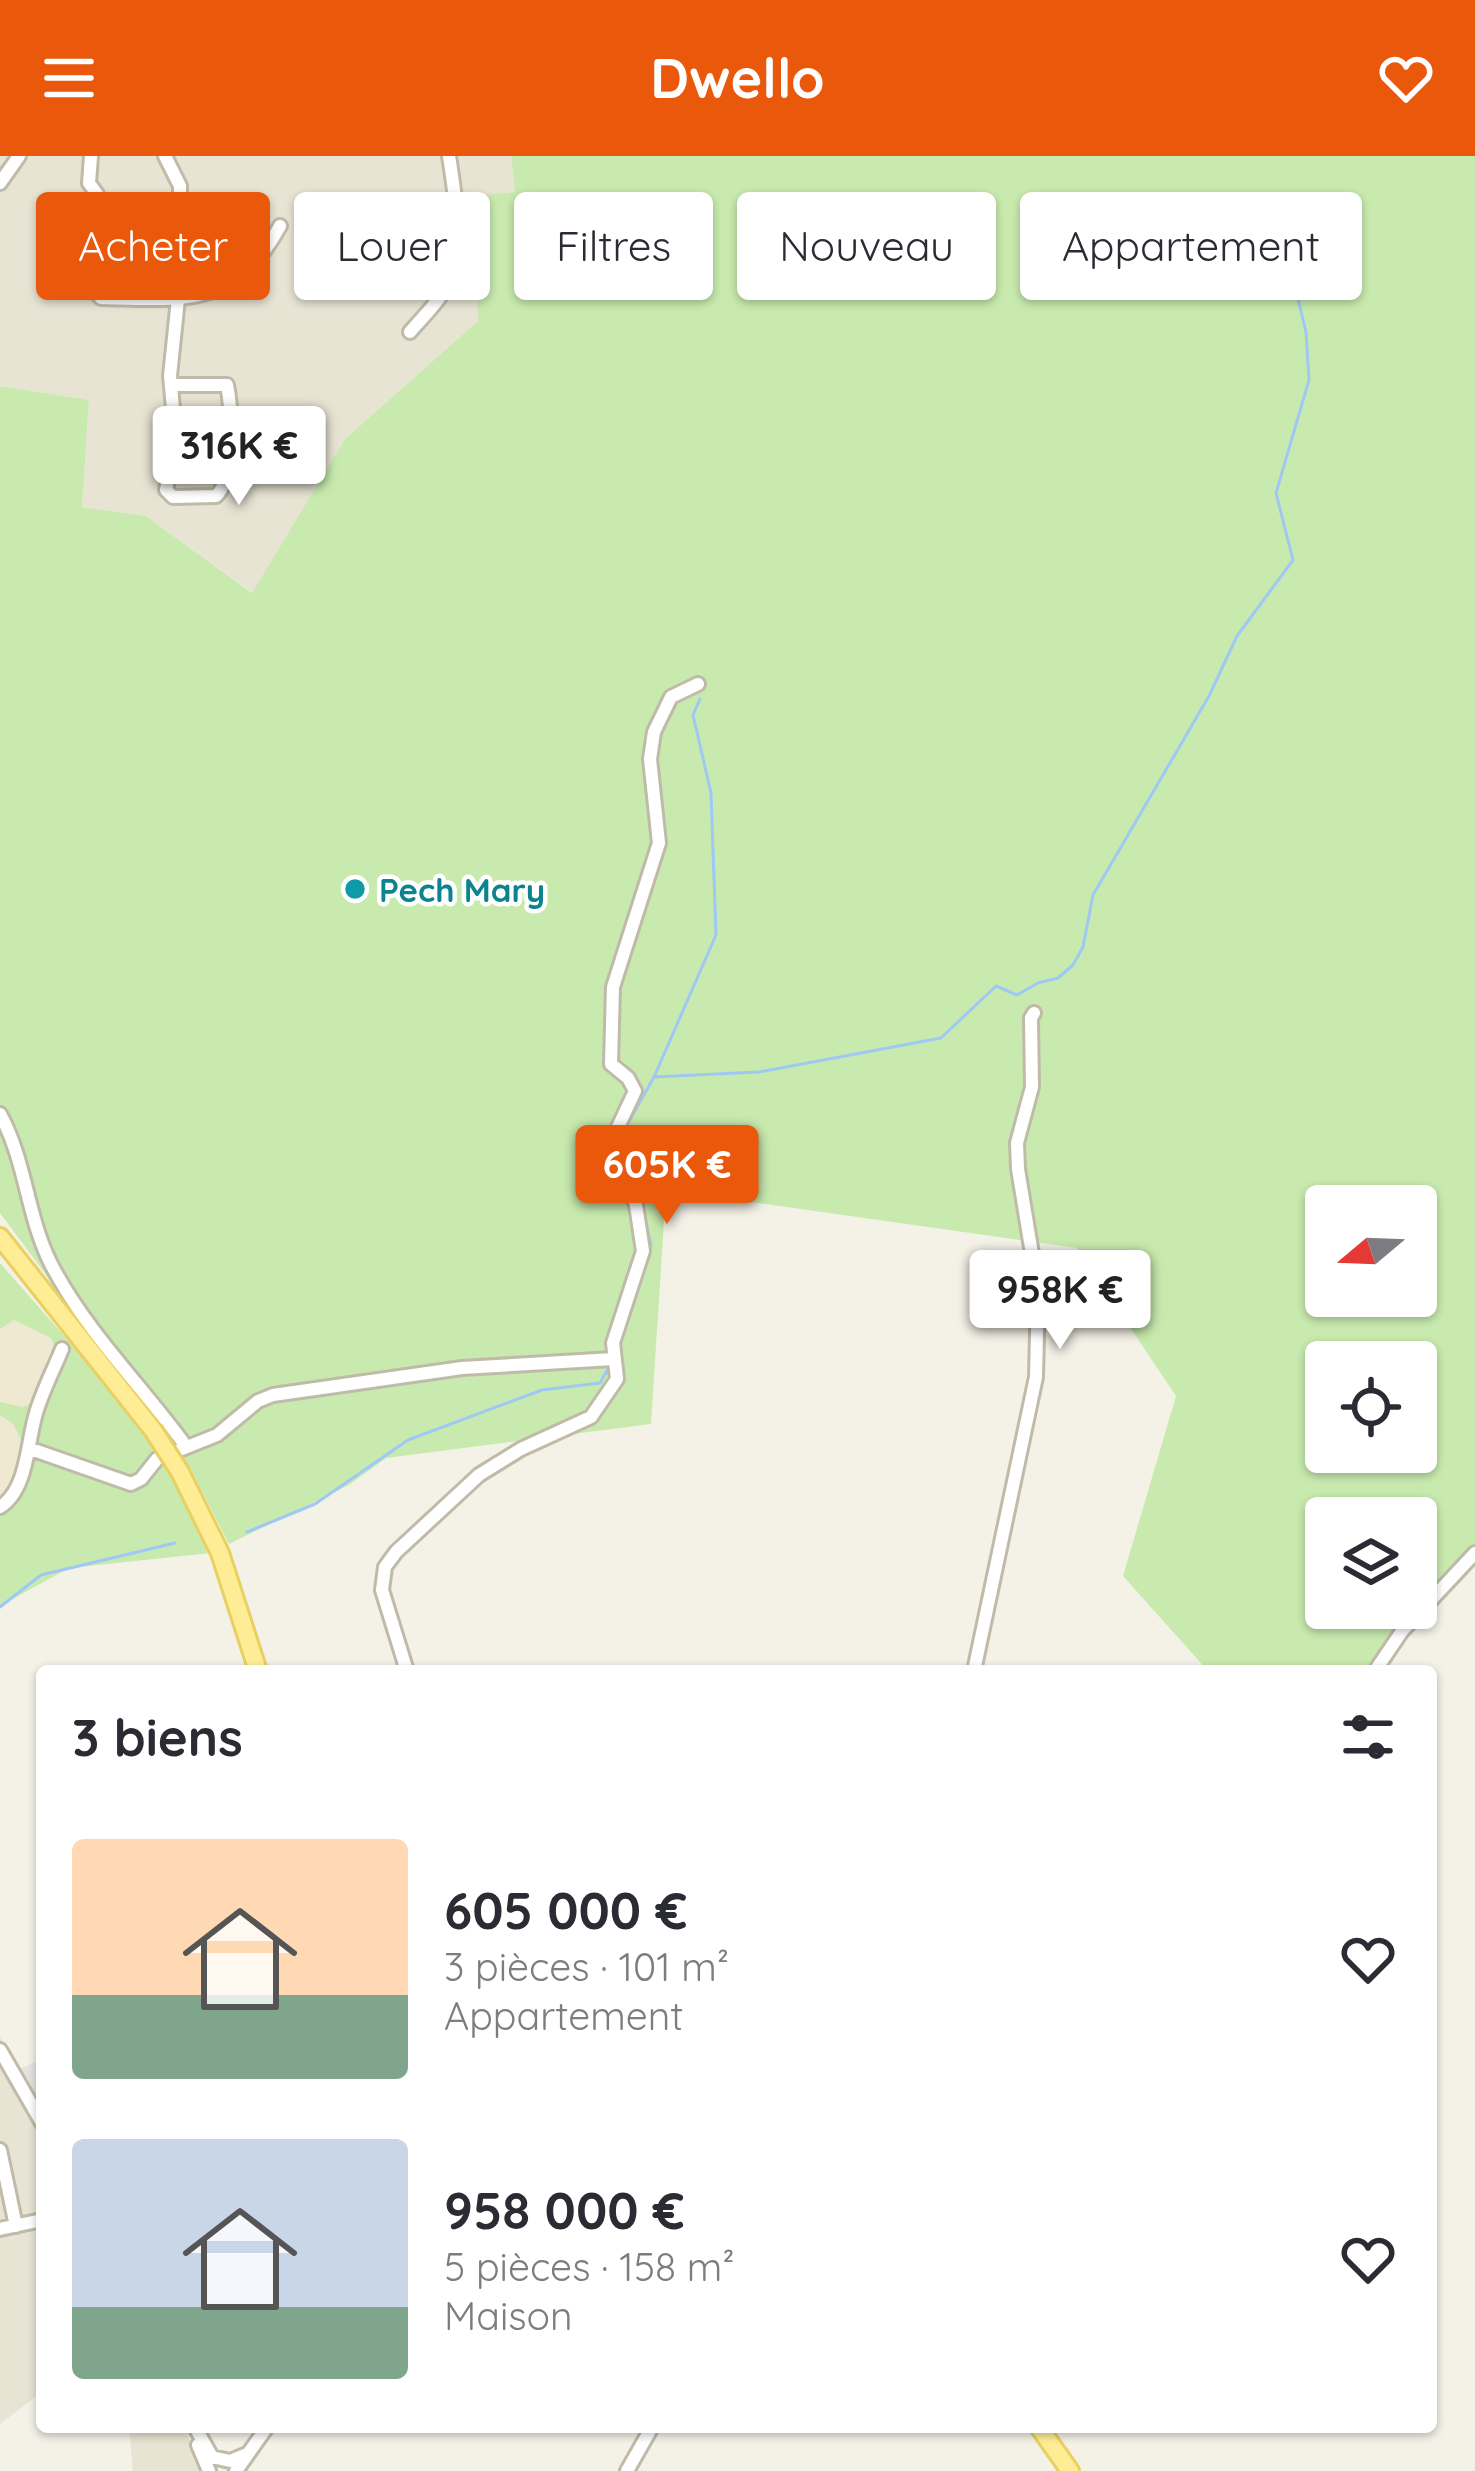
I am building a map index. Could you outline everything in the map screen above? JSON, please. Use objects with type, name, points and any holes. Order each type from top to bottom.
[{"type":"main road","points":[[0,1238],[153,1430],[180,1472],[228,1574],[256,1665]]},
{"type":"main road","points":[[1043,2433],[1070,2471]]},
{"type":"street","points":[[0,183],[19,156]]},
{"type":"street","points":[[91,156],[89,183],[96,192]]},
{"type":"street","points":[[165,156],[180,192]]},
{"type":"street","points":[[410,332],[448,285],[455,268],[449,156]]},
{"type":"street","points":[[270,241],[280,226]]},
{"type":"street","points":[[172,385],[227,385],[229,465],[226,486],[216,496],[173,497],[166,490],[176,441],[172,385],[178,300]]},
{"type":"street","points":[[405,1665],[382,1590],[385,1567],[396,1552],[478,1475],[591,1417],[617,1379],[613,1343],[643,1251],[644,1233],[615,1145],[635,1091],[611,1064],[613,987],[659,843],[650,759],[654,732],[670,698],[698,684]]},
{"type":"street","points":[[975,1665],[1036,1378],[1038,1290],[1017,1143],[1032,1087],[1030,1018],[1034,1013]]},
{"type":"street","points":[[0,1114],[14,1142],[37,1234],[53,1269],[185,1445]]},
{"type":"street","points":[[85,1345],[94,1348],[106,1342]]},
{"type":"street","points":[[106,1342],[108,1373]]},
{"type":"street","points":[[0,1508],[7,1504],[31,1449],[34,1420],[62,1349]]},
{"type":"street","points":[[31,1449],[131,1484],[157,1459],[217,1435],[258,1401],[273,1395],[462,1368],[613,1359]]},
{"type":"street","points":[[1379,1665],[1402,1631],[1475,1553]]},
{"type":"street","points":[[2,2058],[36,2113]]},
{"type":"street","points":[[0,2150],[16,2225]]},
{"type":"street","points":[[0,2229],[36,2221]]},
{"type":"street","points":[[197,2433],[219,2471]]},
{"type":"street","points":[[236,2471],[263,2433]]},
{"type":"street","points":[[627,2471],[649,2433]]},
{"type":"street","points":[[211,2464],[248,2454]]},
{"type":"shaded area","points":[[0,156],[511,156],[515,192],[294,192],[294,300],[477,300],[478,321],[345,439],[253,593],[146,516],[82,507],[89,400],[0,386]]},
{"type":"shaded area","points":[[14,1319],[51,1338],[55,1347],[32,1403],[23,1407],[0,1402],[0,1329]]},
{"type":"shaded area","points":[[0,1415],[13,1424],[24,1445],[0,1501]]},
{"type":"shaded area","points":[[0,2037],[36,2102],[36,2397],[0,2424]]},
{"type":"shaded area","points":[[36,2062],[36,2097],[20,2069]]},
{"type":"shaded area","points":[[130,2433],[187,2433],[199,2471],[133,2471]]},
{"type":"green space","points":[[511,156],[1475,156],[1475,1546],[1437,1592],[1437,1497],[1305,1497],[1305,1629],[1407,1629],[1377,1665],[1203,1665],[1123,1576],[1176,1396],[1077,1248],[666,1190],[651,1424],[386,1458],[349,1485],[229,1544],[190,1468],[0,1213],[0,386],[89,400],[82,507],[146,516],[252,593],[345,439],[478,321],[477,300],[490,300],[490,194],[514,192],[514,300],[713,300],[713,192],[515,192]]},
{"type":"green space","points":[[0,1263],[88,1363],[167,1466],[211,1553],[69,1568],[0,1606],[0,1501],[24,1445],[13,1424],[0,1415],[0,1402],[23,1407],[32,1403],[55,1347],[51,1338],[14,1320],[0,1329]]},
{"type":"waterway","points":[[654,1077],[759,1072],[941,1038],[996,986],[1017,995],[1058,978],[1073,965],[1083,947],[1093,895],[1209,696],[1237,636],[1293,560],[1276,493],[1309,380],[1298,300]]},
{"type":"waterway","points":[[622,1134],[654,1077],[716,935],[711,793],[693,715],[700,699]]},
{"type":"waterway","points":[[619,1346],[651,1245],[642,1206]]},
{"type":"waterway","points":[[247,1532],[315,1504],[408,1440],[542,1390],[600,1383],[610,1365]]},
{"type":"waterway","points":[[0,1607],[41,1575],[175,1543]]},
{"type":"place","name":"Pech Mary","points":[[355,889]]}]
